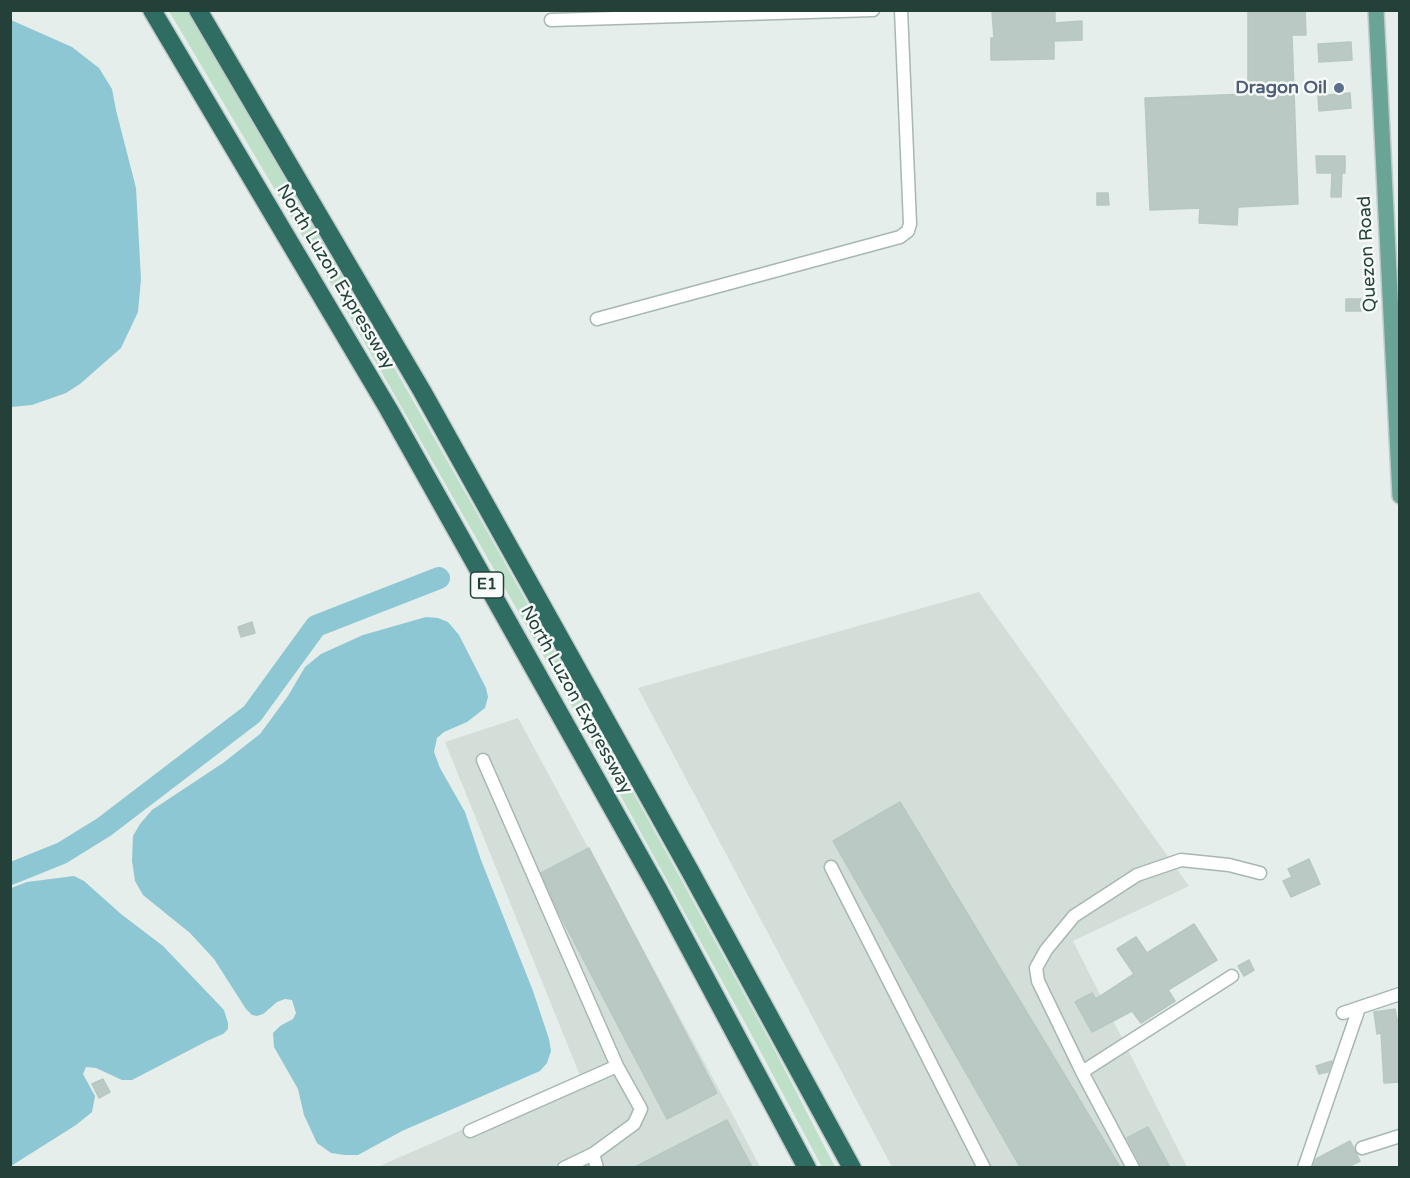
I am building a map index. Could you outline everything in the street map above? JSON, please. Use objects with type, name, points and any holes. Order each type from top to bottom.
[{"type":"highway","name":"North Luzon Expressway","points":[[152,10],[389,410],[659,891],[807,1167]]},
{"type":"highway","name":"North Luzon Expressway","points":[[198,10],[422,391],[852,1167]]},
{"type":"main road","name":"Quezon Road","points":[[1376,10],[1397,398],[1400,496]]},
{"type":"lane","points":[[551,20],[873,10]]},
{"type":"lane","points":[[597,319],[900,237],[908,231],[910,224],[901,10]]},
{"type":"lane","points":[[483,760],[617,1066],[641,1109],[634,1124],[593,1154],[564,1167]]},
{"type":"lane","points":[[1133,1167],[1082,1072],[1038,981],[1036,968],[1046,950],[1074,916],[1137,875],[1180,860],[1229,865],[1260,873]]},
{"type":"lane","points":[[831,867],[984,1167]]},
{"type":"lane","points":[[1082,1072],[1232,976]]},
{"type":"lane","points":[[1343,1013],[1400,994]]},
{"type":"lane","points":[[1304,1167],[1359,1008]]},
{"type":"lane","points":[[470,1131],[617,1066]]},
{"type":"lane","points":[[1362,1148],[1400,1136]]},
{"type":"lane","points":[[593,1154],[597,1167]]},
{"type":"shaded area","points":[[979,592],[1189,886],[1073,941],[1187,1167],[892,1167],[638,688]]},
{"type":"shaded area","points":[[518,718],[760,1167],[375,1168],[581,1078],[445,742]]},
{"type":"green space","points":[[169,11],[187,11],[338,269],[644,812],[771,1043],[835,1167],[822,1167],[555,676],[338,296]]},
{"type":"water","points":[[11,20],[72,47],[99,68],[112,89],[136,188],[141,279],[138,312],[121,348],[80,384],[66,393],[32,405],[11,407]]},
{"type":"water","points":[[426,617],[448,622],[459,635],[486,688],[488,697],[485,708],[467,722],[444,732],[437,738],[434,752],[440,768],[465,812],[481,860],[533,991],[551,1051],[547,1063],[540,1071],[402,1131],[358,1155],[331,1153],[317,1143],[304,1115],[298,1089],[274,1047],[273,1033],[293,1019],[296,1013],[292,1000],[285,999],[277,1002],[263,1014],[257,1016],[252,1015],[246,1009],[214,959],[190,933],[143,895],[135,881],[132,861],[133,836],[152,810],[223,763],[260,734],[288,696],[305,667],[321,654],[363,635]]},
{"type":"water","points":[[74,876],[84,881],[121,914],[163,946],[224,1010],[228,1029],[223,1034],[132,1080],[122,1080],[96,1068],[86,1067],[83,1074],[95,1096],[92,1112],[76,1125],[11,1166],[11,888],[27,882]]},
{"type":"building","points":[[1055,10],[1055,23],[1082,21],[1082,40],[1054,41],[1054,59],[991,60],[991,38],[994,38],[992,12]]},
{"type":"building","points":[[1248,10],[1305,10],[1306,35],[1292,35],[1298,204],[1238,207],[1237,225],[1199,223],[1200,208],[1150,210],[1145,98],[1248,94]]},
{"type":"building","points":[[1351,42],[1352,60],[1319,62],[1318,44]]},
{"type":"building","points":[[1350,93],[1351,108],[1319,111],[1318,96]]},
{"type":"building","points":[[1316,156],[1345,156],[1341,197],[1331,197],[1332,173],[1317,173]]},
{"type":"building","points":[[1097,193],[1108,193],[1109,205],[1097,205]]},
{"type":"building","points":[[1346,299],[1361,299],[1361,311],[1346,311]]},
{"type":"building","points":[[252,622],[255,633],[241,637],[238,627]]},
{"type":"building","points":[[900,802],[1120,1167],[1020,1167],[833,841]]},
{"type":"building","points":[[589,848],[717,1093],[667,1119],[559,913],[541,873]]},
{"type":"building","points":[[1309,859],[1320,884],[1291,897],[1283,881],[1292,877],[1288,869]]},
{"type":"building","points":[[1194,924],[1217,960],[1168,990],[1175,1001],[1141,1023],[1132,1011],[1092,1032],[1075,1002],[1092,993],[1096,999],[1134,974],[1117,949],[1136,937],[1147,953]]},
{"type":"building","points":[[1249,960],[1254,970],[1244,976],[1238,966]]},
{"type":"building","points":[[1395,1009],[1400,1034],[1400,1082],[1384,1083],[1381,1033],[1377,1034],[1374,1012]]},
{"type":"building","points":[[1332,1061],[1328,1072],[1319,1074],[1316,1066]]},
{"type":"building","points":[[103,1079],[110,1092],[99,1098],[92,1084]]},
{"type":"building","points":[[727,1120],[752,1167],[635,1167],[668,1150]]},
{"type":"building","points":[[1148,1127],[1170,1167],[1142,1167],[1127,1138]]},
{"type":"building","points":[[1350,1141],[1360,1161],[1348,1167],[1313,1167],[1316,1159]]},
{"type":"waterway","points":[[10,874],[62,853],[104,827],[252,714],[316,626],[439,578]]},
{"type":"place","name":"Dragon Oil","points":[[1339,88]]}]
